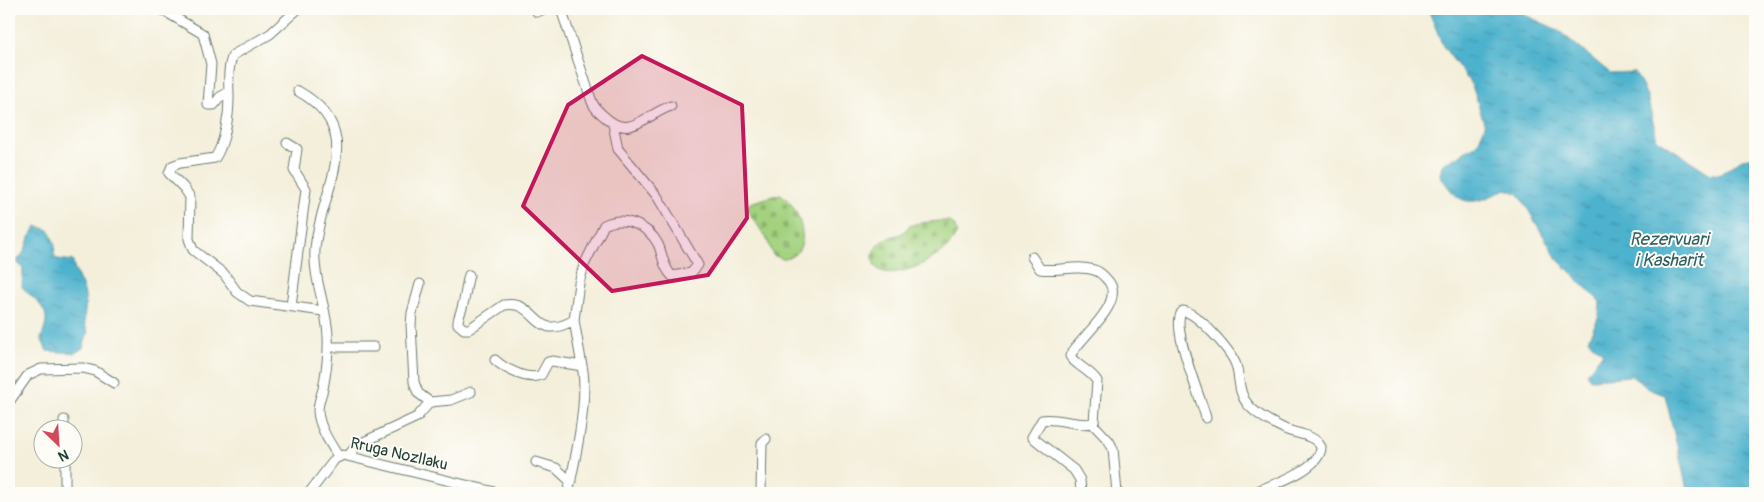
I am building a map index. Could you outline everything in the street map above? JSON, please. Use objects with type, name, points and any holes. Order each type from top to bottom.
[{"type":"street","points":[[161,9],[203,34],[210,64],[208,106],[214,105],[220,97],[229,92]]},
{"type":"street","points":[[298,9],[270,34],[233,55],[221,147],[215,158],[180,163],[172,166],[169,173],[190,197],[189,239],[193,250],[224,274],[231,286],[243,297],[256,302],[323,312]]},
{"type":"street","points":[[561,9],[595,109],[613,124],[627,128],[671,106]]},
{"type":"street","points":[[298,90],[315,100],[325,110],[332,124],[337,147],[331,188],[316,241],[315,253],[328,336],[318,412],[322,427],[343,456],[360,443],[417,417],[430,402]]},
{"type":"street","points":[[568,493],[575,465],[583,382],[574,320],[582,270],[601,229],[609,222],[629,221],[651,235],[658,244],[668,271],[672,276],[691,273],[698,265],[657,196],[618,149],[613,124]]},
{"type":"street","points":[[287,143],[297,149],[294,170],[306,189],[291,306]]},
{"type":"street","points":[[1032,257],[1040,269],[1094,270],[1111,284],[1113,296],[1110,302],[1102,316],[1070,356],[1073,361],[1090,372],[1097,381],[1095,418],[1092,423]]},
{"type":"street","points":[[469,276],[464,289],[463,305],[457,319],[458,324],[464,329],[469,329],[504,305],[510,304],[522,307],[548,328],[559,328],[574,320]]},
{"type":"street","points":[[420,284],[412,313],[411,325],[414,382],[418,393],[430,402],[451,400],[471,392]]},
{"type":"street","points":[[1206,418],[1195,380],[1188,369],[1179,317],[1183,312],[1195,317],[1229,352],[1239,376],[1242,395],[1247,404],[1273,423],[1314,439],[1321,447],[1318,456],[1301,472],[1252,493]]},
{"type":"street","points":[[328,347],[374,347]]},
{"type":"street","points":[[495,360],[504,368],[535,377],[541,375],[548,362],[552,361],[582,366]]},
{"type":"street","points":[[9,402],[28,375],[41,369],[83,368],[95,371],[114,383]]},
{"type":"street","points":[[1081,493],[1080,480],[1074,470],[1032,438],[1042,420],[1053,419],[1092,423],[1109,441],[1113,449],[1118,493]]},
{"type":"street","points":[[762,493],[762,443],[766,439]]},
{"type":"street","name":"Rruga Nozllaku","points":[[309,493],[343,456],[499,493]]},
{"type":"street","points":[[536,462],[556,468],[570,482]]},
{"type":"street","points":[[64,470],[65,493]]},
{"type":"highlighted area","points":[[642,56],[742,105],[747,218],[708,275],[612,291],[523,206],[568,105]]},
{"type":"green space","points":[[780,194],[787,199],[798,217],[802,239],[800,248],[794,255],[783,259],[773,255],[766,237],[747,210],[750,203]]},
{"type":"green space","points":[[948,221],[954,225],[957,232],[949,245],[930,260],[900,272],[890,273],[882,271],[875,266],[873,256],[877,246],[883,240],[901,234],[913,225]]},
{"type":"water","name":"Rezervuari i Kasharit","points":[[1428,9],[1520,9],[1525,15],[1558,30],[1610,73],[1635,72],[1647,96],[1657,139],[1709,173],[1719,175],[1742,159],[1755,157],[1755,493],[1688,493],[1665,395],[1653,391],[1631,376],[1591,379],[1587,373],[1603,353],[1588,340],[1599,316],[1600,302],[1557,259],[1519,194],[1506,189],[1484,199],[1468,201],[1454,194],[1447,186],[1440,175],[1442,165],[1477,145],[1485,126],[1472,85],[1443,46]]},
{"type":"water","points":[[36,226],[49,230],[55,245],[54,255],[58,259],[73,261],[75,271],[84,291],[86,300],[84,318],[88,332],[83,348],[75,353],[47,351],[41,338],[46,321],[43,309],[22,287],[23,269],[18,263],[18,259]]}]
